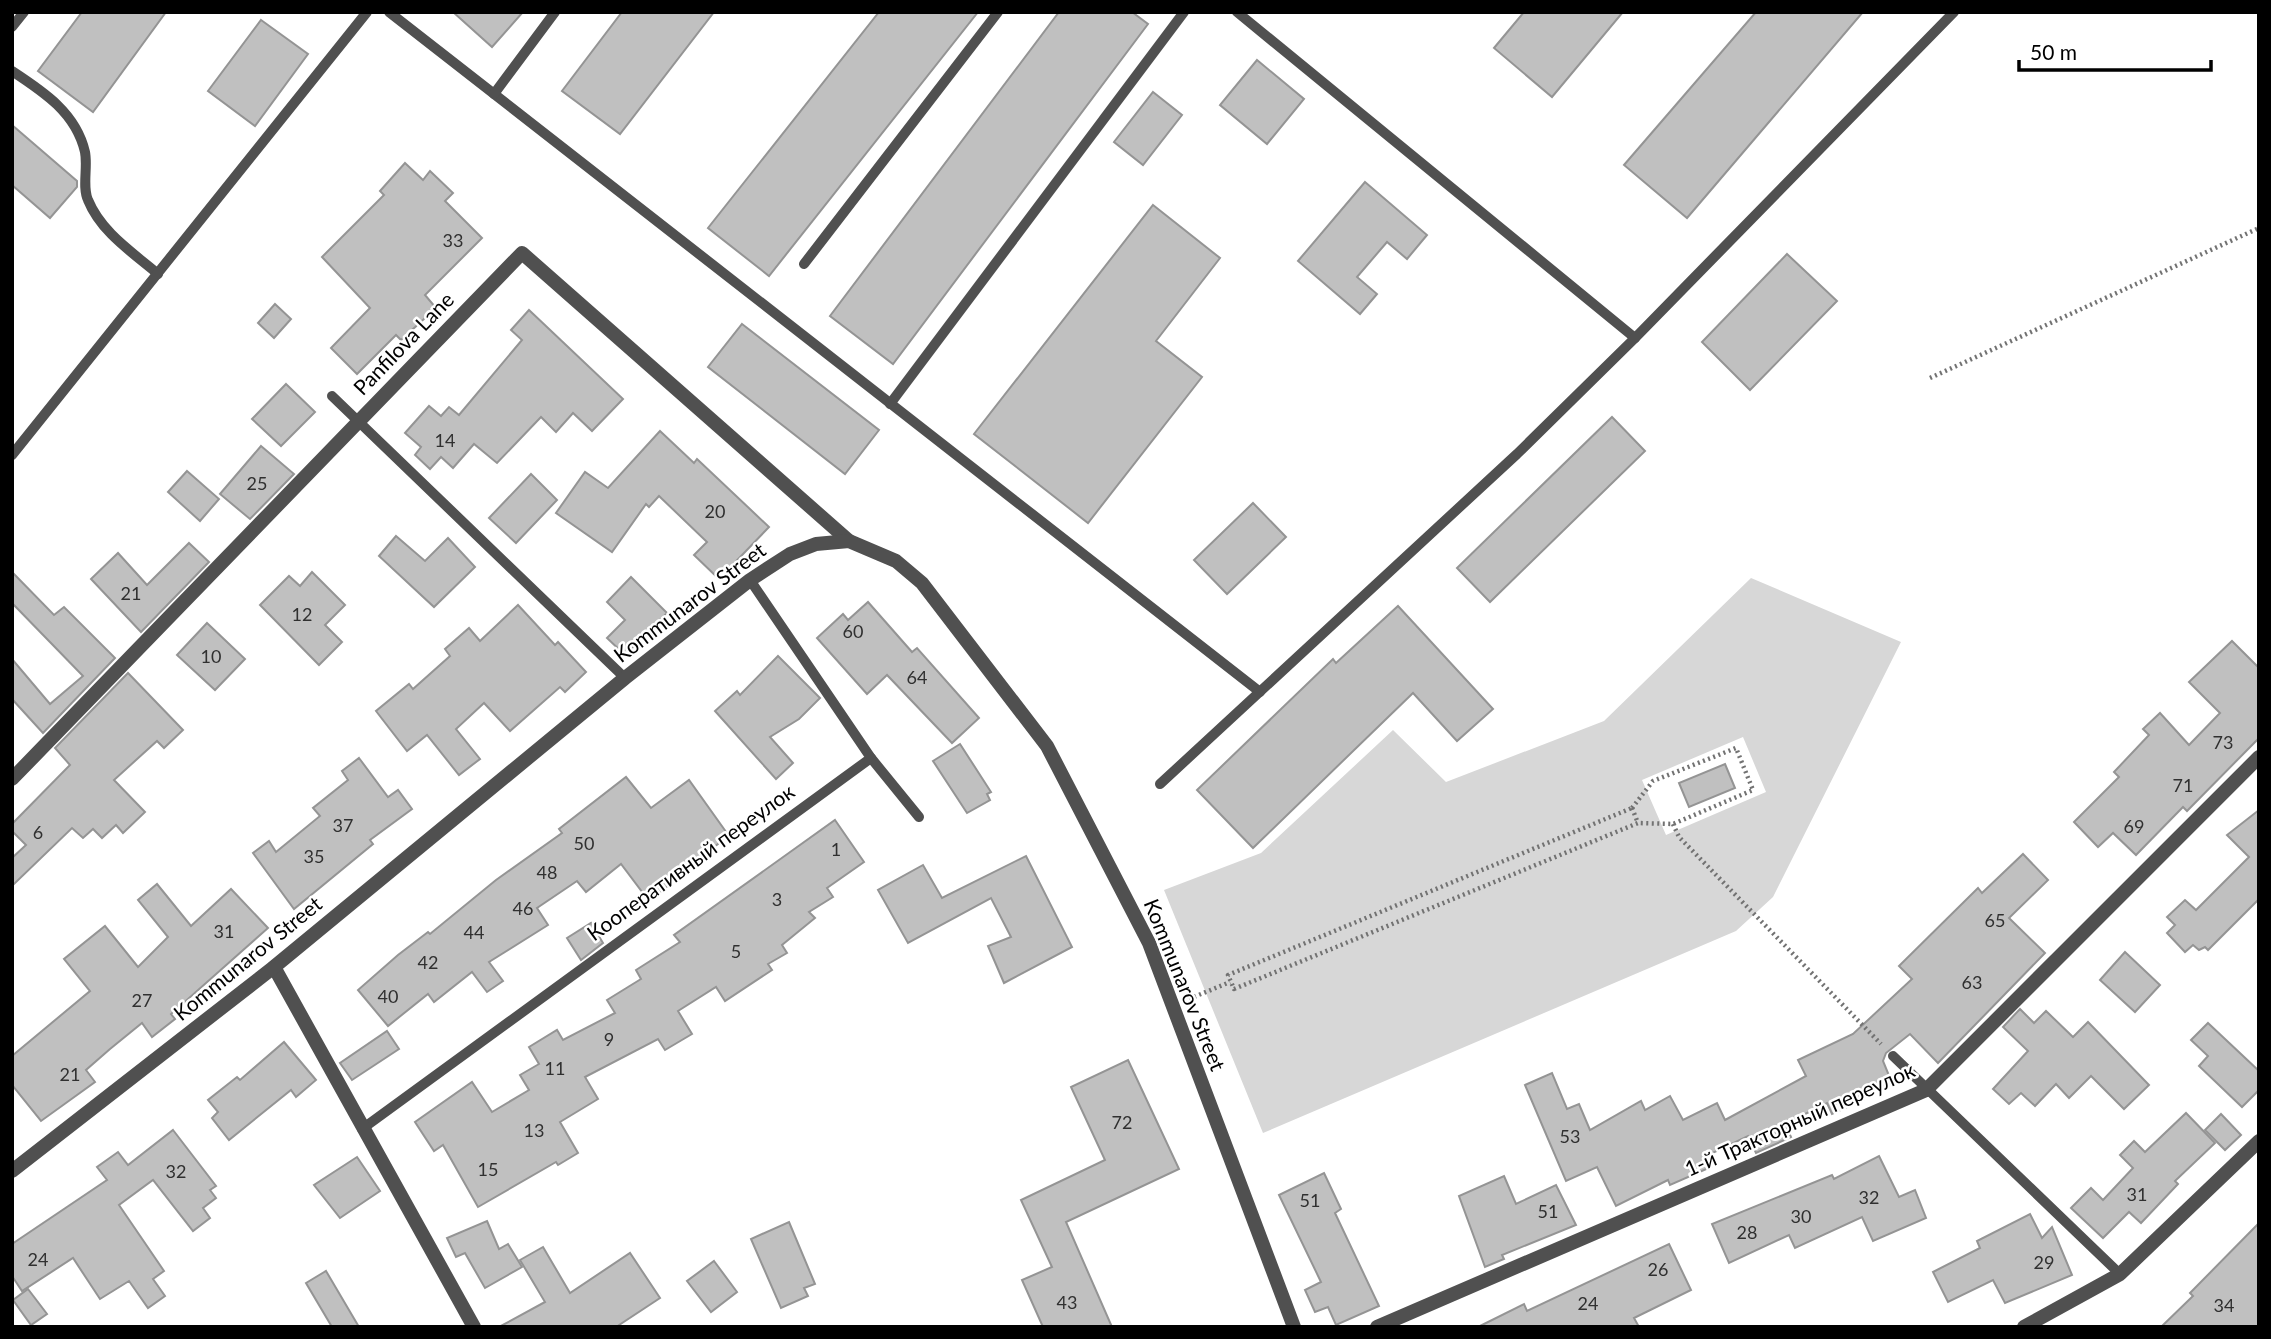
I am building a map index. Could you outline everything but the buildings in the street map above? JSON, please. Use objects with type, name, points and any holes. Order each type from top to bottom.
[{"type":"street","name":"Panfilova Lane","points":[[12,779],[522,253],[849,541]]},
{"type":"street","name":"Kommunarov Street","points":[[12,1171],[274,967],[625,678],[750,580],[790,554],[816,544],[849,541],[896,561],[922,583],[1047,746],[1149,943],[1294,1327]]},
{"type":"street","name":"1-й Тракторный переулок","points":[[1377,1327],[1926,1090],[2259,757]]},
{"type":"street","points":[[274,967],[474,1327]]},
{"type":"street","points":[[2024,1327],[2120,1274],[2259,1141]]},
{"type":"lane","points":[[12,27],[24,12]]},
{"type":"lane","points":[[12,455],[367,12]]},
{"type":"lane","points":[[389,12],[1260,692]]},
{"type":"lane","points":[[494,94],[555,12]]},
{"type":"lane","points":[[804,264],[998,12]]},
{"type":"lane","points":[[1237,12],[1635,338]]},
{"type":"lane","points":[[1160,784],[1517,454],[1635,338],[1954,12]]},
{"type":"lane","points":[[890,404],[1181,13]]},
{"type":"lane","points":[[12,71],[54,99],[78,130],[86,154],[87,199],[106,230],[158,274]]},
{"type":"lane","points":[[332,396],[625,678]]},
{"type":"lane","points":[[750,580],[871,758],[919,817]]},
{"type":"lane","name":"Кооперативный переулок","points":[[362,1129],[871,758]]},
{"type":"lane","points":[[1893,1056],[2120,1274]]},
{"type":"path","points":[[1930,378],[2259,228]]},
{"type":"path","points":[[1736,748],[1753,790],[1673,824],[1638,822],[1234,989],[1230,982],[1228,975],[1632,808],[1653,781],[1736,748]]},
{"type":"path","points":[[1632,808],[1638,822]]},
{"type":"path","points":[[1673,824],[1679,836],[1893,1056]]},
{"type":"path","points":[[1209,991],[1230,982]]},
{"type":"shaded area","points":[[1751,578],[1901,642],[1773,897],[1736,931],[1263,1133],[1164,890],[1261,853],[1393,730],[1446,782],[1604,721]],"holes":[[[1743,737],[1766,792],[1666,835],[1642,780]]]}]
